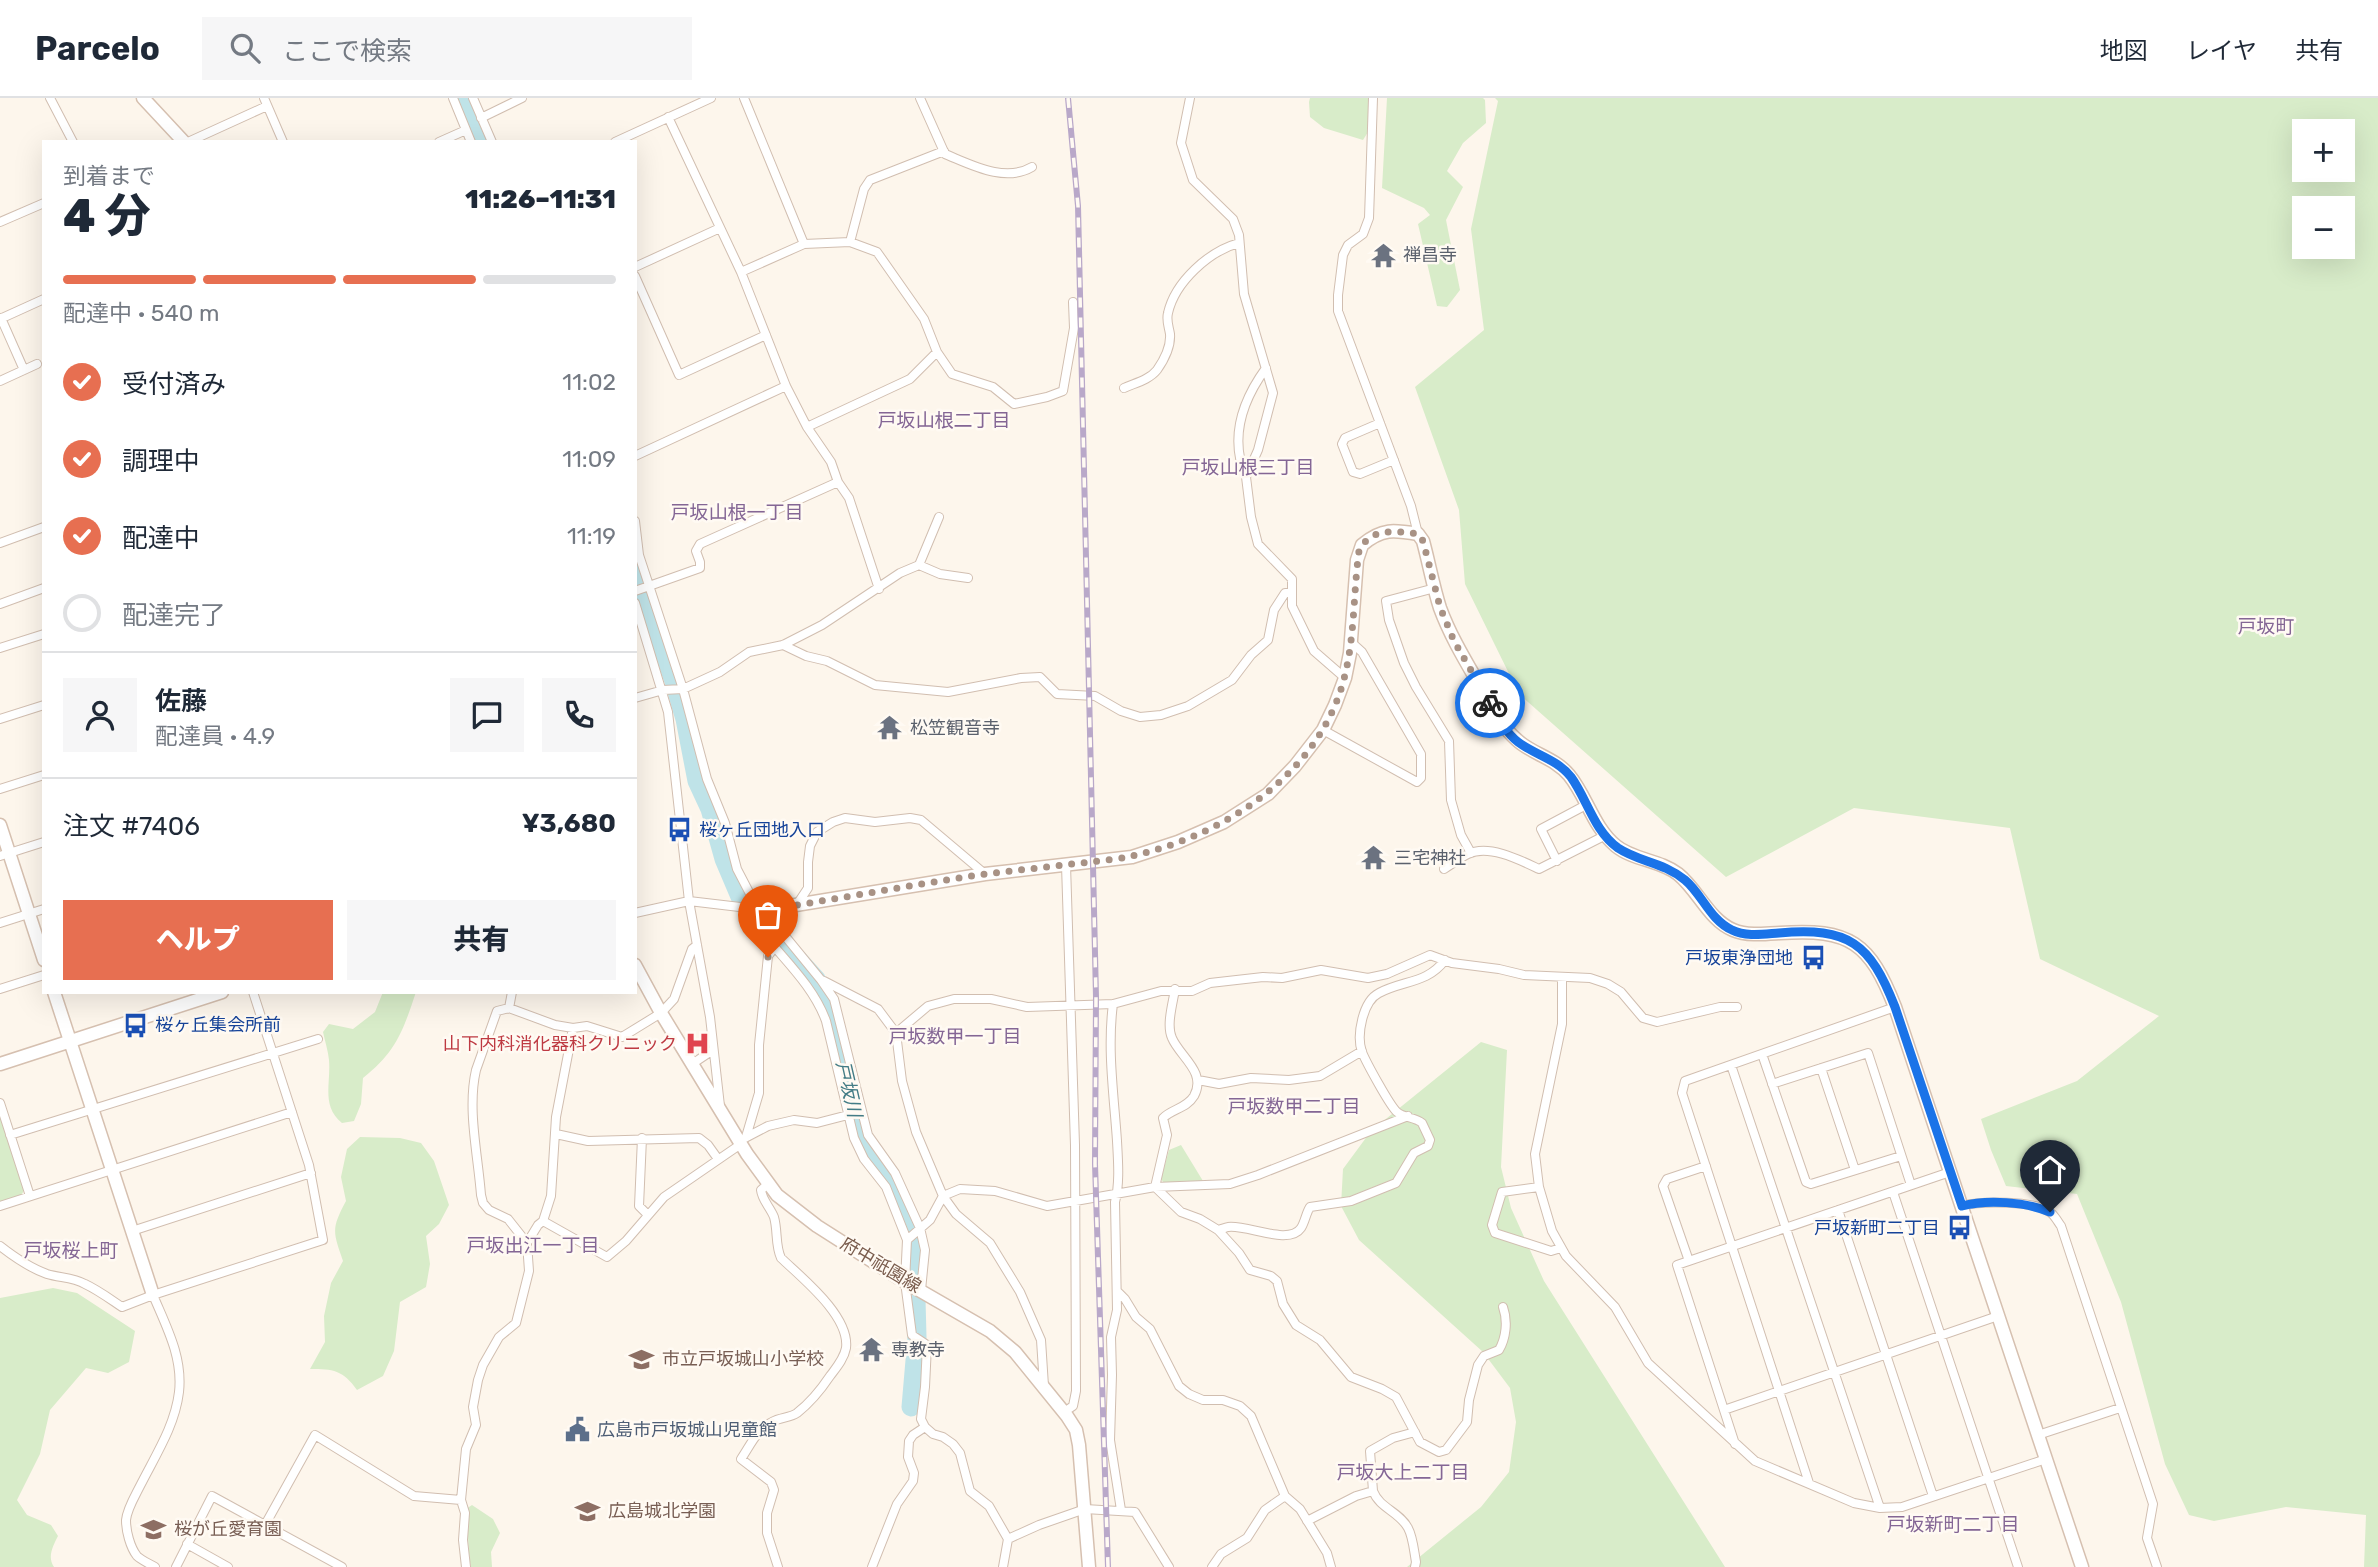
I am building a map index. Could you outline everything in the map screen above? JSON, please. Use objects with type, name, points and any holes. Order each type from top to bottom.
[{"type":"street","points":[[50,98],[72,140]]},
{"type":"street","points":[[143,98],[184,140]]},
{"type":"street","points":[[453,98],[470,140]]},
{"type":"street","points":[[473,98],[491,140]]},
{"type":"street","points":[[481,118],[522,98]]},
{"type":"street","points":[[619,140],[711,98]]},
{"type":"street","points":[[744,98],[804,244]]},
{"type":"street","points":[[920,98],[945,154],[991,171],[1010,174],[1022,173],[1032,167]]},
{"type":"street","points":[[1191,98],[1181,143],[1192,180],[1233,219],[1240,243],[1244,294],[1273,393],[1258,450],[1246,478]]},
{"type":"street","points":[[1373,98],[1369,218],[1363,234],[1348,245],[1343,255],[1338,311],[1411,506],[1440,607],[1454,641],[1502,725],[1518,742],[1562,767],[1606,835],[1617,847],[1670,868],[1688,882],[1715,918],[1731,930],[1746,934],[1826,932],[1851,942],[1871,958],[1884,979],[1895,1007],[2082,1567]]},
{"type":"street","points":[[190,140],[266,102],[282,140]]},
{"type":"street","points":[[668,117],[741,272],[786,386],[849,498],[879,589]]},
{"type":"street","points":[[444,140],[466,130]]},
{"type":"street","points":[[850,242],[864,189],[870,180],[944,151]]},
{"type":"street","points":[[0,222],[42,204]]},
{"type":"street","points":[[637,266],[720,228]]},
{"type":"street","points":[[741,272],[804,244],[850,242],[877,252],[924,319],[937,352],[952,374],[993,387],[1009,402],[1023,403],[1063,391],[1074,328],[1073,302]]},
{"type":"street","points":[[1124,388],[1148,378],[1156,372],[1164,359],[1170,335],[1168,311],[1182,283],[1196,269],[1229,246],[1240,243]]},
{"type":"street","points":[[637,280],[679,375],[766,335]]},
{"type":"street","points":[[24,370],[1,319],[42,300]]},
{"type":"street","points":[[807,427],[910,379],[937,352]]},
{"type":"street","points":[[0,381],[37,364]]},
{"type":"street","points":[[1266,368],[1254,383],[1240,414],[1240,463],[1246,478],[1251,517],[1258,544],[1292,579],[1292,606],[1314,651],[1345,678]]},
{"type":"street","points":[[637,455],[786,386]]},
{"type":"street","points":[[1380,423],[1345,438],[1342,444],[1353,472],[1360,474],[1394,460]]},
{"type":"street","points":[[641,589],[699,568],[696,551],[700,544],[838,482]]},
{"type":"street","points":[[637,698],[674,690],[720,672],[749,652],[783,645],[821,625],[900,573],[919,565],[939,517]]},
{"type":"street","points":[[0,543],[42,528]]},
{"type":"street","points":[[637,913],[689,901],[765,910],[985,874],[1132,856],[1178,842],[1224,822],[1268,794],[1295,766],[1323,730],[1345,678],[1351,642],[1357,560],[1362,545],[1383,531],[1418,534]]},
{"type":"street","points":[[637,538],[641,589],[674,690],[725,822],[737,869],[749,892],[834,999],[868,1135],[895,1173],[920,1228],[925,1250],[921,1290]]},
{"type":"street","points":[[919,565],[940,574],[968,578]]},
{"type":"street","points":[[1435,588],[1386,601],[1389,620],[1404,663],[1449,741],[1451,800],[1461,835],[1471,853]]},
{"type":"street","points":[[0,604],[42,589]]},
{"type":"street","points":[[783,645],[806,656],[827,661],[874,685],[948,692],[1008,680],[1040,677],[1057,694],[1095,696],[1121,711],[1140,717],[1188,706],[1231,680],[1251,655],[1268,640],[1280,598],[1285,593],[1292,593]]},
{"type":"street","points":[[637,607],[674,690],[668,712],[689,901],[710,1017],[721,1110]]},
{"type":"street","points":[[0,648],[42,635]]},
{"type":"street","points":[[1323,730],[1417,782],[1421,778],[1421,754],[1363,652],[1351,642]]},
{"type":"street","points":[[0,719],[42,706]]},
{"type":"street","points":[[0,789],[42,776]]},
{"type":"street","points":[[1557,860],[1541,829],[1586,804]]},
{"type":"street","points":[[796,905],[808,888],[807,862],[810,846],[817,832],[845,818],[875,822],[910,818],[921,820],[985,874]]},
{"type":"street","points":[[0,825],[4,854],[42,954]]},
{"type":"street","points":[[1444,869],[1471,853],[1485,851],[1518,859],[1539,869],[1606,835]]},
{"type":"street","points":[[4,854],[42,843]]},
{"type":"street","points":[[1065,1412],[1073,1406],[1076,1391],[1075,1145],[1066,865]]},
{"type":"street","points":[[745,908],[757,928],[819,1004],[826,1021],[858,1149],[886,1187],[907,1240],[905,1282],[912,1335],[927,1345],[921,1419],[933,1434],[943,1437],[960,1452],[970,1491],[989,1506],[1007,1539],[1003,1567]]},
{"type":"street","points":[[0,923],[42,910]]},
{"type":"street","points":[[466,1567],[463,1541],[465,1513],[461,1500],[466,1448],[476,1425],[473,1407],[478,1380],[499,1337],[516,1323],[528,1271],[527,1243],[509,1219],[489,1210],[481,1195],[474,1128],[474,1080],[497,1011],[509,1008],[555,1025],[573,1028],[587,1026],[622,1037],[661,1013],[674,999],[692,949],[697,945]]},
{"type":"street","points":[[742,1141],[759,1093],[768,957],[774,948]]},
{"type":"street","points":[[896,1033],[928,1006],[954,999],[991,999],[1027,1007],[1114,1004],[1161,991],[1192,991],[1210,983],[1263,977],[1282,978],[1321,970],[1368,978],[1387,974],[1430,955],[1524,975],[1590,978],[1621,992],[1643,1018],[1657,1022],[1720,1007],[1737,1007]]},
{"type":"street","points":[[1218,1230],[1228,1226],[1290,1235],[1301,1228],[1310,1207],[1352,1201],[1396,1183],[1414,1153],[1427,1146],[1430,1140],[1422,1123],[1397,1112],[1362,1051],[1361,1029],[1368,1001],[1376,994],[1425,978],[1445,960]]},
{"type":"street","name":"府中祇園線","points":[[637,969],[692,1064],[768,1184],[796,1212],[905,1282],[990,1331],[1015,1352],[1065,1412],[1076,1430],[1088,1567]]},
{"type":"street","points":[[0,989],[42,976]]},
{"type":"street","points":[[1562,976],[1562,1024],[1535,1154],[1539,1187],[1552,1231],[1561,1248],[1583,1276],[1615,1307],[1648,1363],[1755,1461],[1854,1503],[1880,1508],[1902,1507],[2046,1459]]},
{"type":"street","points":[[821,980],[878,1009],[896,1033],[902,1081],[916,1132],[943,1196],[956,1214],[990,1243],[1020,1292],[1041,1340],[1044,1387]]},
{"type":"street","points":[[1155,1187],[1167,1135],[1163,1118],[1169,1112],[1184,1106],[1194,1096],[1198,1080],[1192,1066],[1171,1037],[1170,1021],[1175,989]]},
{"type":"street","points":[[55,994],[153,1295],[176,1352],[180,1372],[175,1413],[132,1500],[126,1519],[128,1538],[138,1557],[155,1567]]},
{"type":"street","points":[[0,1063],[216,994]]},
{"type":"street","points":[[0,1246],[14,1257],[49,1275],[85,1283],[122,1307],[323,1240],[312,1173],[254,994]]},
{"type":"street","points":[[509,1008],[512,994]]},
{"type":"street","points":[[1114,1004],[1110,1031],[1117,1154],[1115,1202],[1118,1292],[1111,1337],[1110,1440],[1121,1510]]},
{"type":"street","points":[[1809,1483],[1682,1093],[1685,1081],[1895,1007]]},
{"type":"street","points":[[527,1243],[538,1225],[543,1222],[551,1196],[559,1101],[573,1028]]},
{"type":"street","points":[[10,1135],[318,1039]]},
{"type":"street","points":[[692,1064],[713,1050]]},
{"type":"street","points":[[1198,1080],[1219,1084],[1251,1078],[1289,1080],[1320,1076],[1362,1051]]},
{"type":"street","points":[[1762,1054],[1806,1182],[1811,1184],[1901,1156]]},
{"type":"street","points":[[1772,1084],[1868,1054],[1911,1185]]},
{"type":"street","points":[[1731,1065],[1880,1508]]},
{"type":"street","points":[[1821,1068],[1856,1170]]},
{"type":"street","points":[[0,1103],[30,1196]]},
{"type":"street","points":[[0,1206],[292,1112]]},
{"type":"street","points":[[543,1222],[607,1257],[626,1241],[664,1197],[742,1141],[768,1126],[794,1120],[817,1123],[848,1115]]},
{"type":"street","points":[[907,1240],[930,1220],[943,1196],[960,1189],[995,1191],[1047,1206],[1155,1187],[1230,1184],[1408,1116]]},
{"type":"street","points":[[556,1134],[588,1141],[699,1138],[708,1145],[718,1160]]},
{"type":"street","points":[[642,1138],[639,1206],[648,1215]]},
{"type":"street","points":[[1689,1261],[1663,1186],[1667,1179],[1706,1166]]},
{"type":"street","points":[[1735,1445],[1677,1265],[1950,1172]]},
{"type":"street","points":[[132,1231],[312,1173]]},
{"type":"street","points":[[768,1184],[761,1190],[761,1195],[775,1220],[777,1249],[781,1258],[824,1300],[837,1318],[845,1337],[841,1361],[811,1402],[793,1416],[773,1421],[759,1431],[741,1459],[771,1482],[774,1490],[767,1513],[767,1533],[778,1567]]},
{"type":"street","points":[[1155,1187],[1181,1212],[1218,1230],[1250,1270],[1277,1281],[1283,1304],[1296,1325],[1320,1340],[1351,1377],[1369,1382],[1396,1397],[1420,1442],[1439,1452],[1446,1450],[1467,1422],[1469,1400],[1478,1365],[1485,1356],[1499,1350],[1502,1345],[1507,1318],[1503,1307]]},
{"type":"street","points":[[1539,1187],[1502,1192],[1492,1225],[1495,1233],[1551,1251],[1561,1248]]},
{"type":"street","points":[[1893,1192],[2018,1567]]},
{"type":"street","points":[[1962,1206],[1971,1203],[2031,1205],[2050,1212],[2061,1226],[2153,1504],[2147,1538],[2157,1567]]},
{"type":"street","points":[[1838,1210],[1933,1496]]},
{"type":"street","points":[[1118,1292],[1136,1317],[1150,1329],[1179,1386],[1189,1394],[1203,1399],[1223,1400],[1240,1406],[1251,1416],[1285,1496],[1300,1509],[1327,1553],[1332,1567]]},
{"type":"street","points":[[1724,1410],[1997,1316]]},
{"type":"street","points":[[2038,1435],[2120,1408]]},
{"type":"street","points":[[873,1567],[897,1504],[914,1482],[914,1473],[908,1457],[909,1441],[925,1427]]},
{"type":"street","points":[[1415,1432],[1392,1437],[1370,1451],[1373,1491],[1381,1505],[1395,1513],[1408,1528],[1415,1567]]},
{"type":"street","points":[[265,1525],[315,1435],[414,1496],[461,1500]]},
{"type":"street","points":[[1307,1521],[1356,1496],[1373,1491]]},
{"type":"street","points":[[176,1567],[212,1496],[342,1567]]},
{"type":"street","points":[[1212,1567],[1222,1554],[1247,1538],[1265,1510],[1285,1496]]},
{"type":"street","points":[[1007,1539],[1085,1509],[1135,1512],[1169,1567]]},
{"type":"street","points":[[187,1544],[228,1567]]},
{"type":"green space","points":[[1310,98],[1369,98],[1368,132],[1363,140],[1324,128],[1310,117]]},
{"type":"green space","points":[[1387,98],[1485,100],[1486,123],[1463,143],[1447,171],[1463,187],[1446,220],[1460,290],[1447,307],[1437,306],[1418,224],[1430,215],[1424,208],[1382,188]]},
{"type":"green space","points":[[1495,98],[2378,98],[2378,1567],[2364,1567],[2366,1515],[2286,1507],[2214,1521],[2189,1515],[2165,1464],[2121,1302],[2077,1194],[2006,1186],[1981,1119],[2077,1081],[2159,1016],[2040,959],[2010,828],[1854,808],[1726,877],[1519,694],[1465,584],[1459,510],[1415,387],[1484,330],[1471,229],[1498,101]]},
{"type":"green space","points":[[382,994],[415,994],[391,1050],[363,1078],[361,1104],[354,1121],[342,1123],[335,1116],[329,1102],[329,1060],[323,1032],[329,1024],[353,1029],[375,1012]]},
{"type":"green space","points":[[1481,1042],[1507,1050],[1501,1167],[1511,1208],[1544,1281],[1725,1567],[1407,1567],[1481,1507],[1509,1472],[1516,1422],[1510,1388],[1483,1352],[1359,1240],[1341,1206],[1343,1169],[1371,1131]]},
{"type":"green space","points":[[0,1116],[24,1190],[21,1196],[0,1202]]},
{"type":"green space","points":[[360,1137],[400,1138],[421,1143],[434,1161],[449,1205],[439,1224],[426,1236],[430,1264],[426,1287],[400,1302],[394,1351],[383,1376],[357,1390],[347,1378],[337,1372],[310,1369],[325,1342],[324,1316],[331,1283],[343,1261],[335,1231],[346,1201],[341,1177],[347,1149]]},
{"type":"green space","points":[[1181,1145],[1203,1181],[1164,1183],[1161,1179],[1169,1150]]},
{"type":"green space","points":[[53,1288],[77,1293],[135,1331],[129,1362],[108,1373],[86,1368],[50,1410],[40,1454],[17,1500],[27,1515],[51,1525],[58,1536],[51,1555],[54,1567],[0,1567],[0,1298]]},
{"type":"green space","points":[[472,1505],[493,1519],[500,1533],[491,1552],[492,1567],[471,1567],[466,1509]]},
{"type":"waterway","name":"戸坂川","points":[[465,98],[482,140]]},
{"type":"waterway","name":"戸坂川","points":[[637,578],[673,678],[685,719],[697,781],[710,809],[724,859],[741,899]]},
{"type":"waterway","name":"戸坂川","points":[[760,922],[816,979],[830,1007],[860,1139],[887,1177],[912,1233],[914,1269]]},
{"type":"waterway","name":"戸坂川","points":[[911,1407],[917,1337],[916,1299]]},
{"type":"railway","points":[[1068,98],[1078,206],[1096,997],[1095,1164],[1108,1567]]},
{"type":"way so far","points":[[768,957],[774,948],[745,908],[765,910],[985,874],[1132,856],[1178,842],[1224,822],[1268,794],[1295,766],[1323,730],[1335,705],[1345,678],[1350,653],[1359,551],[1371,537],[1383,531],[1418,534],[1423,541],[1440,607],[1454,641],[1490,703]]},
{"type":"place","name":"禅昌寺","points":[[1383,255]]},
{"type":"place","name":"松笠観音寺","points":[[890,728]]},
{"type":"place","name":"桜ヶ丘団地入口","points":[[679,830]]},
{"type":"place","name":"三宅神社","points":[[1374,858]]},
{"type":"place","name":"戸坂東浄団地","points":[[1813,958]]},
{"type":"place","name":"桜ヶ丘集会所前","points":[[135,1025]]},
{"type":"place","name":"山下内科消化器科クリニック","points":[[697,1044]]},
{"type":"place","name":"戸坂新町二丁目","points":[[1960,1228]]},
{"type":"place","name":"専教寺","points":[[871,1350]]},
{"type":"place","name":"市立戸坂城山小学校","points":[[642,1359]]},
{"type":"place","name":"広島市戸坂城山児童館","points":[[577,1430]]},
{"type":"place","name":"広島城北学園","points":[[588,1511]]},
{"type":"place","name":"桜が丘愛育園","points":[[154,1529]]},
{"type":"district","name":"戸坂山根二丁目","points":[[944,420]]},
{"type":"district","name":"戸坂山根三丁目","points":[[1248,467]]},
{"type":"district","name":"戸坂山根一丁目","points":[[737,512]]},
{"type":"district","name":"戸坂町","points":[[2266,626]]},
{"type":"district","name":"戸坂数甲一丁目","points":[[955,1036]]},
{"type":"district","name":"戸坂数甲二丁目","points":[[1294,1106]]},
{"type":"district","name":"戸坂出江一丁目","points":[[533,1245]]},
{"type":"district","name":"戸坂桜上町","points":[[71,1250]]},
{"type":"district","name":"戸坂大上二丁目","points":[[1403,1472]]},
{"type":"district","name":"戸坂新町二丁目","points":[[1953,1524]]},
{"type":"route","points":[[1490,703],[1502,725],[1518,742],[1562,767],[1572,779],[1597,824],[1617,847],[1670,868],[1688,882],[1715,918],[1731,930],[1746,934],[1826,932],[1858,946],[1871,958],[1884,979],[1962,1206],[1971,1203],[2031,1205],[2050,1212]]}]
